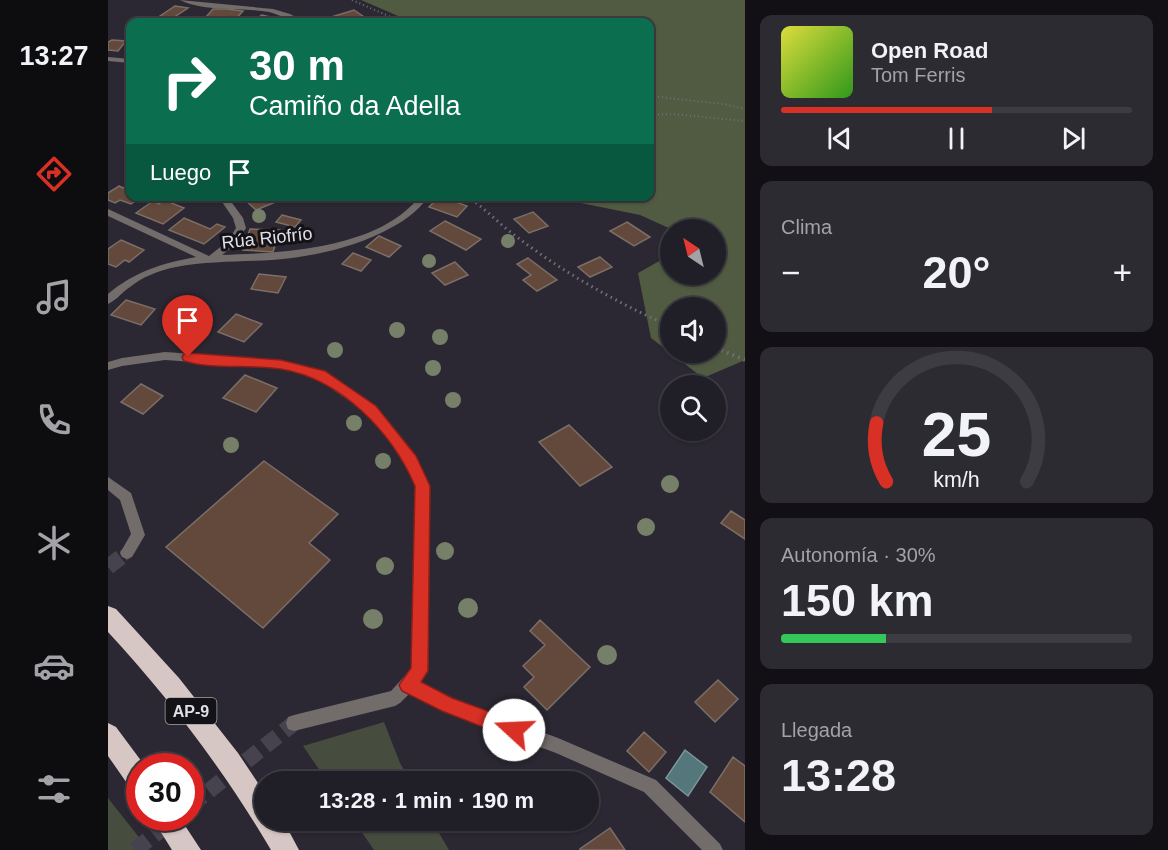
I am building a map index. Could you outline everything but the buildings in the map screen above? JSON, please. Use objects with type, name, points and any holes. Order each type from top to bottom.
[{"type":"highway","name":"AP-9","points":[[108,616],[161,671],[237,771],[254,799]]},
{"type":"highway","points":[[108,735],[126,760]]},
{"type":"highway","points":[[174,831],[188,850]]},
{"type":"highway","points":[[275,831],[286,850]]},
{"type":"street","points":[[183,0],[252,6],[278,11],[293,18]]},
{"type":"street","points":[[108,59],[126,61]]},
{"type":"street","points":[[108,212],[210,260],[232,243],[241,228],[238,218],[226,201]]},
{"type":"street","name":"Rúa Riofrío","points":[[108,300],[120,286],[141,274],[179,263],[299,254],[370,236],[402,219],[420,201]]},
{"type":"street","points":[[108,366],[165,356],[281,364],[320,375],[371,410],[411,460],[422,486],[420,671],[395,698],[294,723]]},
{"type":"street","points":[[108,482],[126,497],[138,535],[127,553]]},
{"type":"street","points":[[408,685],[448,705],[558,746],[650,786],[714,850]]},
{"type":"path","points":[[352,0],[393,18]]},
{"type":"path","points":[[654,96],[723,104],[745,109]]},
{"type":"path","points":[[654,115],[674,114],[745,121]]},
{"type":"path","points":[[474,201],[485,208],[510,233],[579,282],[615,302],[660,322]]},
{"type":"path","points":[[726,352],[745,360]]},
{"type":"shaded area","points":[[361,0],[745,0],[745,360],[710,375],[699,375],[684,363],[726,363],[726,297],[660,297],[660,345],[651,338],[638,273],[660,261],[660,285],[726,285],[726,219],[660,219],[660,224],[640,215],[571,201],[654,201],[654,18],[403,18]]},
{"type":"shaded area","points":[[384,722],[404,771],[320,771],[303,746]]},
{"type":"shaded area","points":[[685,750],[707,767],[688,796],[666,778]]},
{"type":"shaded area","points":[[108,798],[126,821],[126,831],[134,831],[149,850],[108,850]]},
{"type":"shaded area","points":[[361,831],[438,831],[449,850],[374,850]]},
{"type":"tunnel","points":[[123,556],[127,553]]},
{"type":"tunnel","points":[[108,567],[125,554]]},
{"type":"tunnel","points":[[204,795],[294,723]]},
{"type":"tunnel","points":[[135,850],[159,831]]},
{"type":"route","points":[[188,357],[281,364],[320,375],[371,410],[411,460],[422,486],[420,671],[408,685],[448,705],[514,730]]}]
